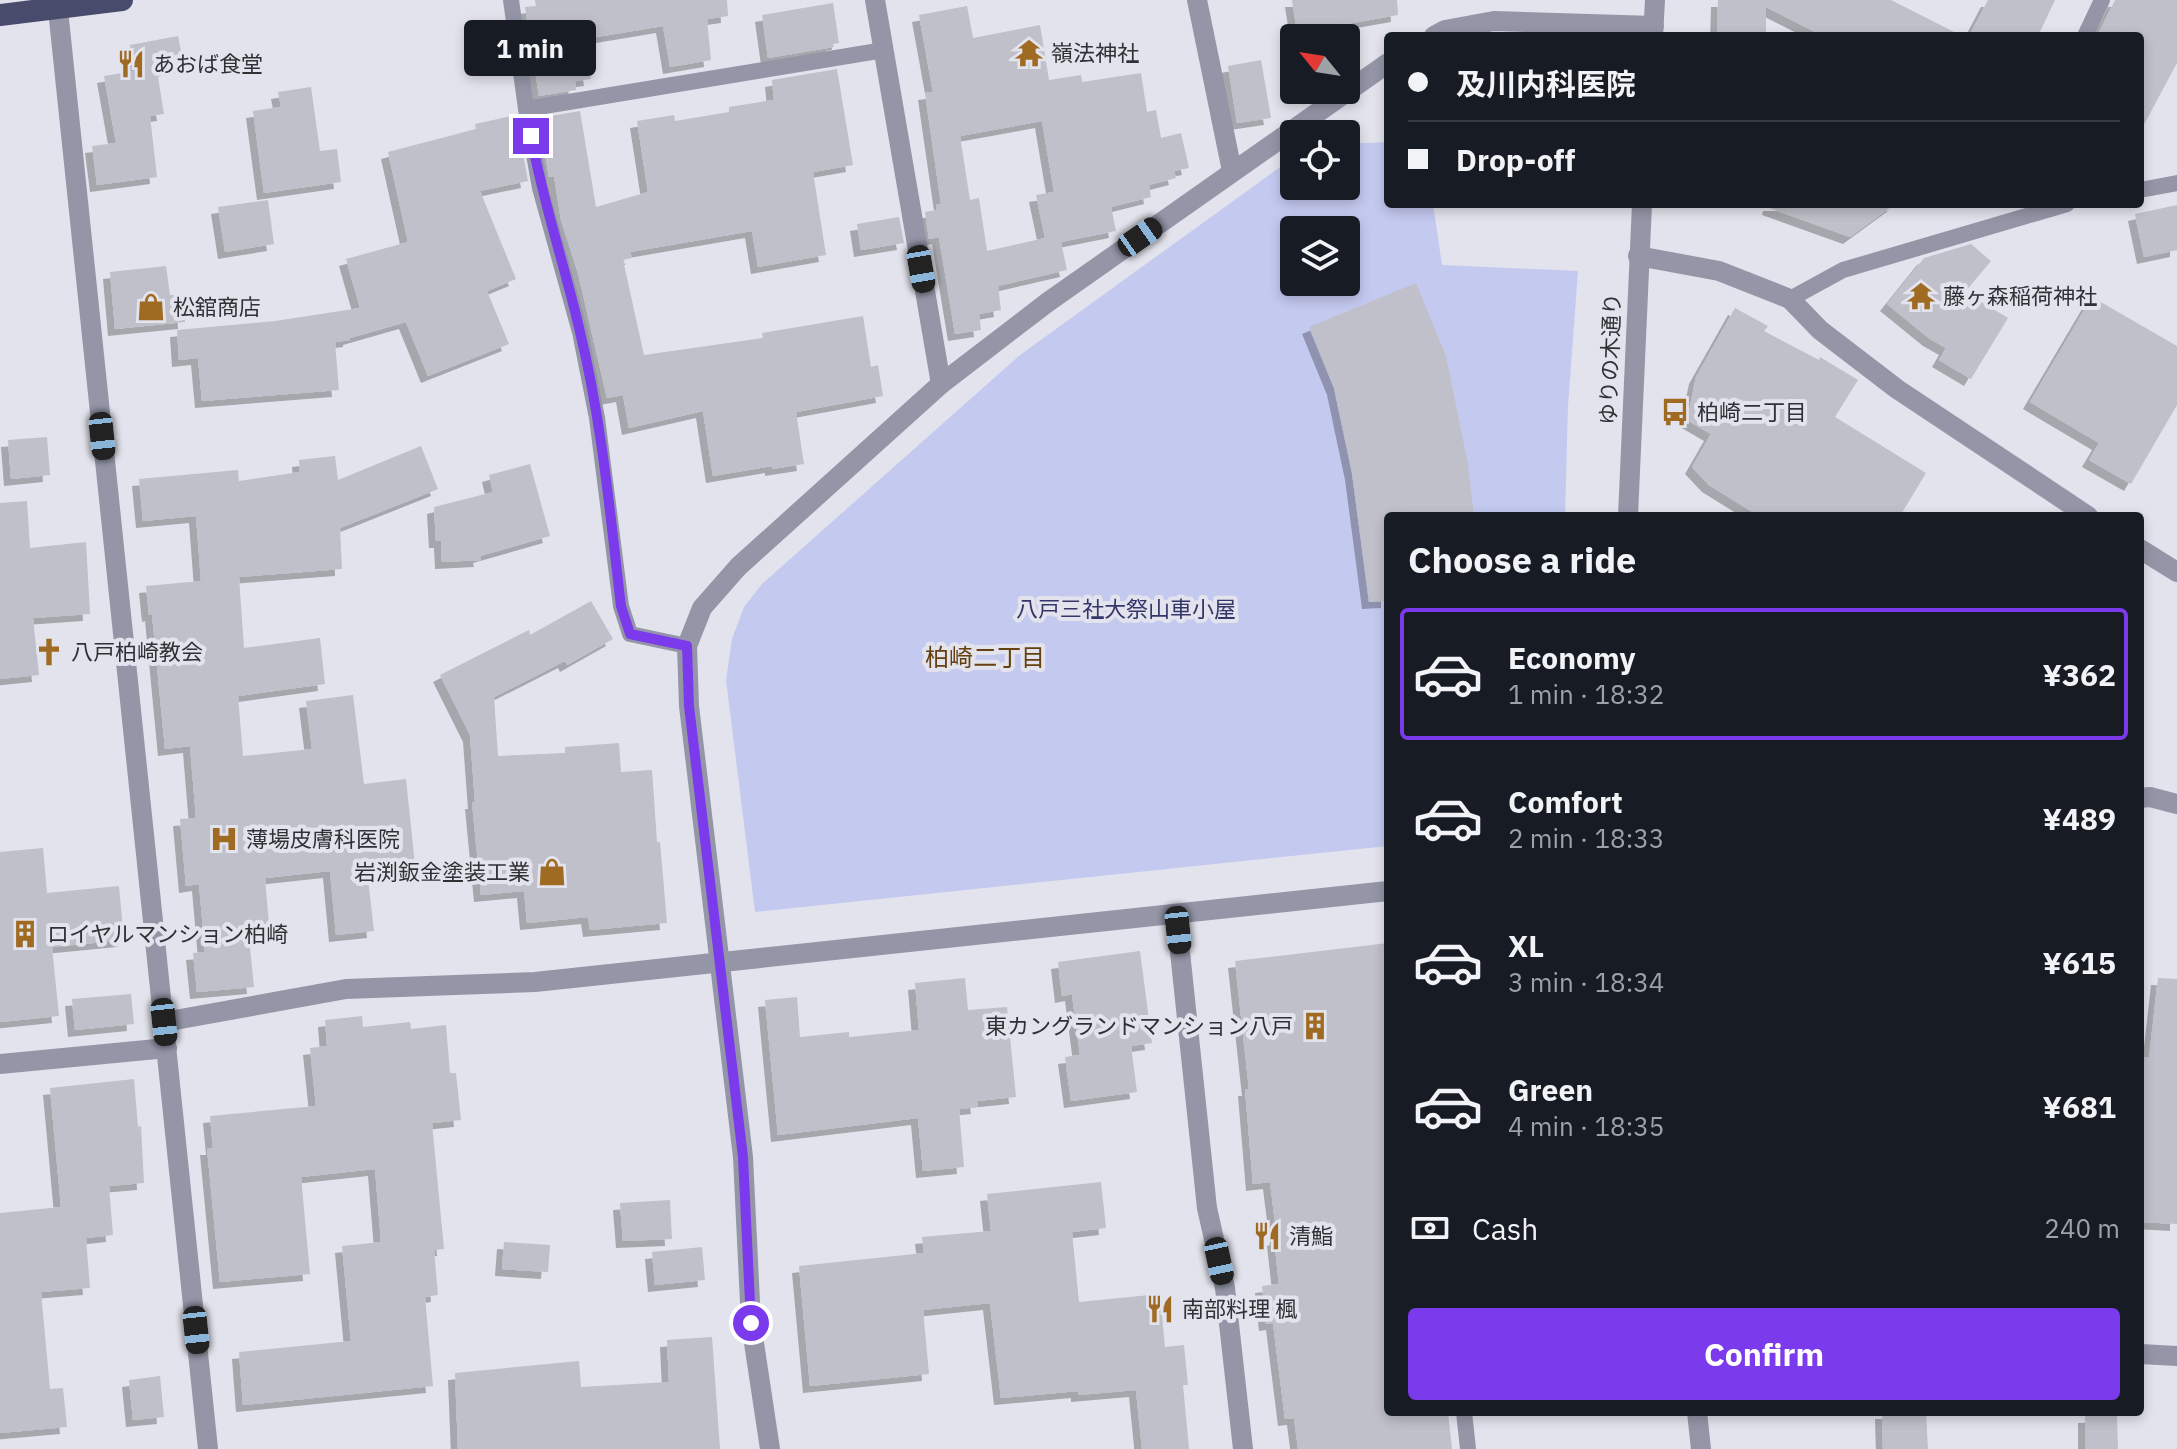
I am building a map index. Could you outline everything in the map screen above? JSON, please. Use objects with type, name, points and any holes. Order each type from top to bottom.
[{"type":"highway","points":[[0,15],[57,4],[122,0]]},
{"type":"street","points":[[875,0],[941,384]]},
{"type":"street","points":[[1197,0],[1232,171]]},
{"type":"street","points":[[1441,32],[1494,21],[1654,31],[1655,0]]},
{"type":"street","points":[[57,4],[208,1449]]},
{"type":"street","points":[[770,1449],[751,1323],[743,1157],[689,706],[687,646],[702,608],[738,567],[941,384],[1048,302],[1384,66]]},
{"type":"street","name":"ゆりの木通り","points":[[1628,512],[1642,208]]},
{"type":"street","points":[[1638,256],[1719,271],[1790,299],[1820,330],[1897,389],[2082,512]]},
{"type":"street","points":[[2144,551],[2177,572]]},
{"type":"street","points":[[2144,798],[2177,804]]},
{"type":"street","points":[[164,1022],[346,989],[535,982],[1384,891]]},
{"type":"street","points":[[1176,914],[1207,1208],[1225,1288],[1243,1449]]},
{"type":"street","points":[[0,1064],[167,1048]]},
{"type":"street","points":[[2144,1354],[2177,1356]]},
{"type":"street","points":[[1697,1416],[1701,1449]]},
{"type":"lane","points":[[511,0],[540,188],[580,332],[597,418],[621,606],[630,634],[687,646]]},
{"type":"lane","points":[[2087,32],[2102,0]]},
{"type":"lane","points":[[526,109],[884,50]]},
{"type":"lane","points":[[2144,189],[2177,183]]},
{"type":"lane","points":[[1790,299],[1843,270],[2050,208]]},
{"type":"lane","points":[[1464,1416],[1468,1449]]},
{"type":"green space","name":"八戸三社大祭山車小屋","points":[[1384,142],[1384,208],[1434,208],[1442,265],[1578,271],[1568,406],[1565,512],[1384,512],[1384,846],[755,912],[726,680],[732,639],[744,607],[762,584],[1020,355],[1280,167],[1280,200],[1360,200],[1360,143]]},
{"type":"building","points":[[535,0],[727,0],[728,16],[707,19],[711,60],[670,67],[663,26],[585,39],[591,79],[575,81],[576,90],[539,96],[525,7],[536,6]]},
{"type":"building","points":[[1292,0],[1397,0],[1398,15],[1347,24],[1296,24]]},
{"type":"building","points":[[1718,0],[1891,0],[1954,32],[1815,32],[1766,7],[1766,32],[1717,32]]},
{"type":"building","points":[[1988,0],[2055,0],[2040,32],[1971,32]]},
{"type":"building","points":[[2115,0],[2177,0],[2177,63],[2144,125],[2144,32],[2099,32]]},
{"type":"building","points":[[833,3],[839,43],[833,44],[834,47],[768,58],[762,15]]},
{"type":"building","points":[[967,6],[973,38],[1040,25],[1049,80],[1081,75],[1082,82],[1141,73],[1147,112],[1156,110],[1161,138],[1181,133],[1189,168],[1174,171],[1176,178],[1149,185],[1151,197],[1111,207],[1116,231],[1061,242],[1067,270],[998,286],[1001,310],[979,314],[981,330],[955,334],[939,237],[929,239],[925,212],[936,210],[936,205],[941,204],[925,93],[933,92],[919,15]],"holes":[[[1042,121],[1054,192],[1036,195],[1045,238],[987,251],[979,198],[970,200],[960,136]]]},
{"type":"building","points":[[178,36],[184,66],[157,71],[164,114],[150,116],[157,177],[97,185],[92,146],[116,143],[104,76],[134,71],[130,45]]},
{"type":"building","points":[[1261,60],[1271,118],[1237,123],[1228,66]]},
{"type":"building","points":[[837,69],[853,165],[813,172],[826,255],[758,267],[752,231],[630,252],[632,258],[623,260],[644,355],[763,338],[762,333],[863,316],[871,367],[878,365],[883,396],[796,412],[804,464],[713,476],[703,411],[629,428],[623,395],[607,398],[578,273],[561,220],[554,176],[549,177],[539,118],[580,111],[596,207],[648,192],[637,121],[674,115],[675,121],[729,112],[729,107],[774,100],[772,80]]},
{"type":"building","points":[[311,87],[320,151],[337,149],[341,182],[264,193],[253,111],[281,107],[278,92]]},
{"type":"building","points":[[516,115],[528,181],[480,191],[516,279],[487,291],[509,344],[428,376],[406,322],[335,342],[339,390],[202,401],[198,358],[179,360],[177,330],[275,321],[360,308],[346,259],[408,242],[388,152],[476,129],[475,124]]},
{"type":"building","points":[[268,200],[274,244],[225,252],[218,207]]},
{"type":"building","points":[[2177,205],[2177,250],[2144,257],[2135,214]]},
{"type":"building","points":[[1769,208],[1890,208],[1850,237]]},
{"type":"building","points":[[899,217],[904,243],[861,250],[857,224]]},
{"type":"building","points":[[1971,244],[1991,261],[1965,292],[2008,318],[1971,379],[1939,360],[1946,348],[1887,304],[1924,258]]},
{"type":"building","points":[[166,266],[170,295],[183,294],[185,322],[115,329],[110,272]]},
{"type":"building","points":[[1416,283],[1446,356],[1468,464],[1474,512],[1384,512],[1384,601],[1369,602],[1352,473],[1334,388],[1309,327]]},
{"type":"building","points":[[2092,297],[2177,346],[2177,405],[2131,484],[2089,460],[2099,443],[2030,402]]},
{"type":"building","points":[[1735,308],[1768,326],[1764,331],[1819,360],[1820,357],[1858,380],[1835,417],[1926,473],[1902,512],[1753,512],[1709,485],[1692,467],[1711,434],[1687,420],[1696,377]]},
{"type":"building","points":[[47,437],[50,475],[11,479],[8,440]]},
{"type":"building","points":[[421,446],[438,489],[340,528],[342,569],[239,577],[244,648],[320,638],[325,684],[238,696],[243,756],[312,749],[306,701],[353,695],[364,784],[406,779],[415,865],[367,870],[374,931],[336,935],[330,871],[265,878],[270,936],[249,938],[254,987],[197,992],[193,953],[205,952],[199,884],[186,886],[180,819],[196,818],[190,746],[165,749],[152,614],[149,615],[146,586],[201,581],[196,516],[143,521],[139,479],[238,470],[239,481],[300,472],[299,460],[335,456],[338,480]]},
{"type":"building","points":[[530,464],[550,536],[480,556],[481,560],[442,562],[441,541],[436,541],[434,507],[493,492],[489,475]]},
{"type":"building","points":[[27,501],[30,548],[86,542],[90,614],[33,618],[39,675],[0,679],[0,503]]},
{"type":"building","points":[[591,601],[613,639],[567,665],[565,661],[494,697],[498,756],[565,753],[565,747],[619,743],[621,772],[652,770],[667,923],[590,930],[588,917],[527,923],[524,891],[481,895],[472,802],[475,802],[470,735],[440,675],[529,630],[530,635]]},
{"type":"building","name":"ロイヤルマンション柏崎","points":[[43,848],[47,893],[119,886],[124,940],[52,947],[59,1016],[0,1022],[0,852]]},
{"type":"building","points":[[1384,943],[1384,1416],[1448,1416],[1452,1449],[1298,1449],[1294,1418],[1285,1419],[1273,1323],[1266,1324],[1262,1286],[1279,1284],[1274,1239],[1277,1238],[1270,1182],[1253,1184],[1245,1089],[1249,1089],[1235,961]]},
{"type":"building","points":[[1140,951],[1152,1043],[1131,1046],[1137,1092],[1071,1101],[1065,1057],[1080,1055],[1072,994],[1062,996],[1058,962]]},
{"type":"building","points":[[965,978],[968,1010],[1007,1007],[1016,1097],[977,1101],[978,1107],[959,1109],[964,1167],[923,1171],[918,1118],[778,1135],[765,1000],[797,997],[800,1037],[849,1032],[849,1037],[919,1030],[915,983]]},
{"type":"building","points":[[2158,978],[2177,979],[2177,1224],[2144,1222],[2144,1057],[2149,1058]]},
{"type":"building","points":[[131,994],[134,1024],[75,1030],[72,999]]},
{"type":"building","points":[[362,1016],[363,1027],[410,1022],[411,1029],[446,1025],[450,1073],[456,1073],[461,1120],[432,1123],[444,1249],[434,1250],[438,1295],[425,1297],[433,1386],[243,1405],[239,1352],[351,1341],[342,1246],[381,1242],[375,1169],[301,1177],[310,1274],[220,1282],[207,1148],[213,1148],[210,1116],[316,1106],[310,1048],[327,1046],[325,1020]]},
{"type":"building","points":[[134,1079],[138,1127],[141,1126],[144,1183],[109,1186],[113,1235],[86,1238],[90,1288],[41,1292],[50,1389],[63,1388],[67,1427],[0,1433],[0,1213],[61,1207],[50,1088]]},
{"type":"building","points":[[1101,1182],[1106,1228],[1072,1232],[1079,1302],[1160,1294],[1165,1347],[1184,1345],[1188,1385],[1183,1385],[1189,1449],[1142,1449],[1136,1390],[1078,1395],[1078,1391],[1001,1398],[990,1303],[923,1310],[929,1374],[810,1386],[799,1266],[924,1253],[922,1237],[991,1231],[987,1194]]},
{"type":"building","points":[[670,1200],[672,1239],[623,1241],[620,1203]]},
{"type":"building","points":[[504,1242],[550,1245],[548,1272],[502,1269]]},
{"type":"building","points":[[702,1247],[705,1280],[655,1285],[652,1252]]},
{"type":"building","points":[[712,1337],[720,1449],[458,1449],[455,1373],[579,1361],[581,1387],[669,1382],[667,1340]]},
{"type":"building","points":[[160,1376],[164,1417],[133,1420],[129,1380]]},
{"type":"building","points":[[1882,1416],[1926,1416],[1928,1449],[1883,1449]]},
{"type":"building","points":[[2085,1416],[2117,1416],[2118,1449],[2085,1449]]},
{"type":"place","name":"嶺法神社","points":[[1029,53]]},
{"type":"place","name":"あおば食堂","points":[[131,64]]},
{"type":"place","name":"藤ヶ森稲荷神社","points":[[1921,296]]},
{"type":"place","name":"松舘商店","points":[[151,307]]},
{"type":"place","name":"柏崎二丁目","points":[[1675,412]]},
{"type":"place","name":"八戸柏崎教会","points":[[49,652]]},
{"type":"place","name":"薄場皮膚科医院","points":[[224,839]]},
{"type":"place","name":"岩渕鈑金塗装工業","points":[[552,872]]},
{"type":"place","name":"ロイヤルマンション柏崎","points":[[25,934]]},
{"type":"place","name":"東カングランドマンション八戸","points":[[1315,1026]]},
{"type":"place","name":"清鮨","points":[[1267,1236]]},
{"type":"place","name":"南部料理 楓","points":[[1160,1309]]},
{"type":"district","name":"柏崎二丁目","points":[[985,658]]},
{"type":"route","points":[[531,136],[540,188],[580,332],[597,418],[621,606],[630,634],[687,646],[689,706],[743,1157],[751,1323]]}]
